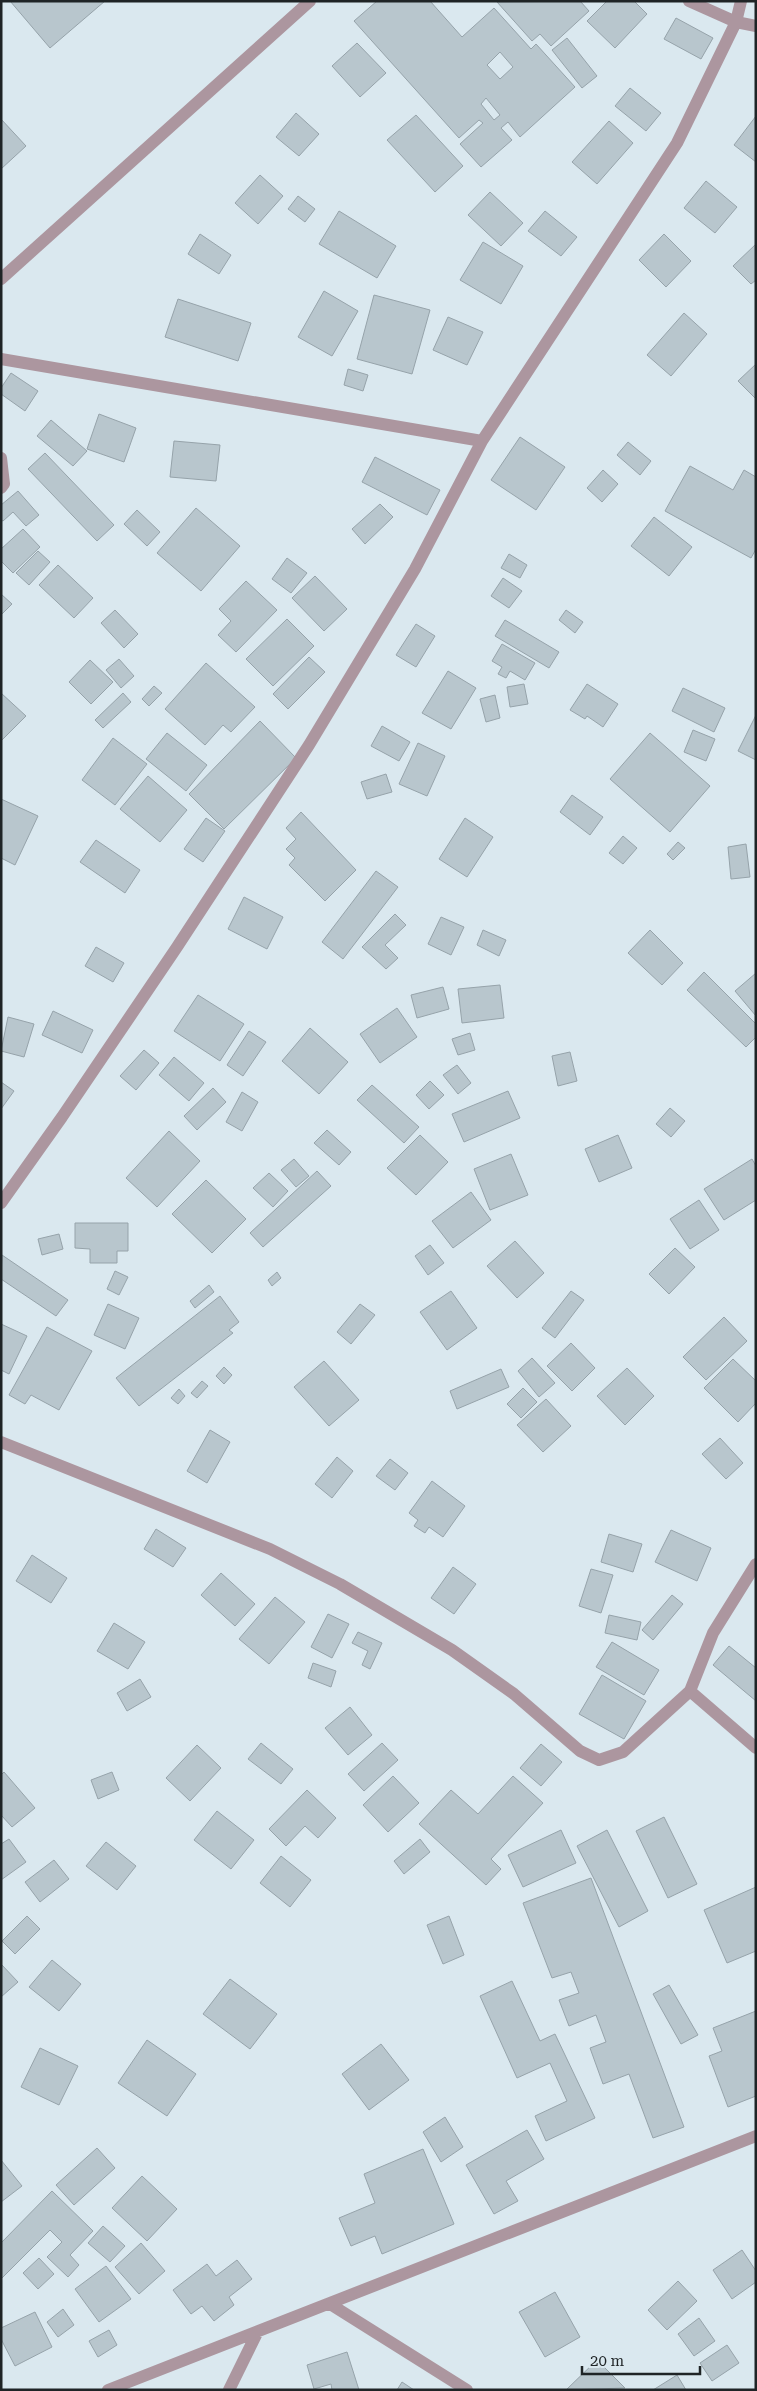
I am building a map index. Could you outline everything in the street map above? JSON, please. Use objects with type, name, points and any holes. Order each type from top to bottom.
[{"type":"street","points":[[1,279],[310,1]]},
{"type":"street","points":[[689,1],[736,22],[756,26]]},
{"type":"street","points":[[1,1203],[166,964],[308,745],[415,569],[482,441],[677,143],[736,22],[741,1]]},
{"type":"street","points":[[1,359],[482,441]]},
{"type":"street","points":[[1,458],[4,484],[1,488]]},
{"type":"street","points":[[1,1442],[270,1549],[340,1584],[452,1650],[514,1694],[580,1751],[599,1760],[623,1752],[690,1691],[713,1633],[756,1564]]},
{"type":"street","points":[[690,1691],[756,1748]]},
{"type":"street","points":[[108,2390],[756,2136]]},
{"type":"street","points":[[330,2304],[467,2390]]},
{"type":"street","points":[[229,2390],[257,2333]]},
{"type":"building","points":[[10,1],[105,1],[50,48]]},
{"type":"building","points":[[377,1],[430,1],[462,37],[494,8],[531,49],[536,44],[575,87],[520,137],[508,122],[501,128],[512,140],[481,167],[460,144],[483,123],[479,120],[459,138],[354,21]],"holes":[[[500,52],[513,67],[500,79],[487,65]],[[486,98],[500,115],[494,120],[481,104]]]},
{"type":"building","points":[[580,1],[589,11],[551,46],[540,34],[532,41],[497,2]]},
{"type":"building","points":[[607,1],[634,1],[647,14],[615,48],[587,21]]},
{"type":"building","points":[[676,18],[713,38],[701,59],[664,39]]},
{"type":"building","points":[[567,38],[597,76],[582,88],[552,50]]},
{"type":"building","points":[[357,43],[386,73],[360,97],[332,66]]},
{"type":"building","points":[[630,88],[661,113],[646,131],[615,106]]},
{"type":"building","points":[[296,113],[319,134],[299,156],[276,137]]},
{"type":"building","points":[[416,115],[463,166],[435,192],[387,140]]},
{"type":"building","points":[[756,116],[756,162],[734,145]]},
{"type":"building","points":[[1,119],[26,146],[1,169]]},
{"type":"building","points":[[609,121],[633,143],[597,184],[572,162]]},
{"type":"building","points":[[260,175],[283,196],[258,224],[235,203]]},
{"type":"building","points":[[706,181],[737,207],[715,233],[684,208]]},
{"type":"building","points":[[490,192],[523,223],[501,246],[468,215]]},
{"type":"building","points":[[298,196],[315,209],[305,222],[288,209]]},
{"type":"building","points":[[339,211],[396,246],[377,278],[319,244]]},
{"type":"building","points":[[545,211],[577,237],[561,256],[528,231]]},
{"type":"building","points":[[200,234],[231,255],[219,274],[188,254]]},
{"type":"building","points":[[664,234],[691,261],[666,287],[639,260]]},
{"type":"building","points":[[483,242],[523,266],[501,304],[460,280]]},
{"type":"building","points":[[756,244],[756,280],[751,284],[733,266]]},
{"type":"building","points":[[324,291],[358,311],[332,356],[298,337]]},
{"type":"building","points":[[374,295],[430,310],[412,374],[357,359]]},
{"type":"building","points":[[178,299],[251,323],[238,361],[165,337]]},
{"type":"building","points":[[684,313],[707,334],[671,376],[647,355]]},
{"type":"building","points":[[448,317],[483,332],[467,365],[433,350]]},
{"type":"building","points":[[756,364],[756,398],[755,398],[738,381]]},
{"type":"building","points":[[348,369],[368,375],[363,391],[344,385]]},
{"type":"building","points":[[11,373],[38,391],[25,411],[1,394],[1,388]]},
{"type":"building","points":[[99,414],[136,428],[124,462],[87,449]]},
{"type":"building","points":[[51,420],[87,451],[73,466],[37,436]]},
{"type":"building","points":[[520,437],[565,467],[536,510],[491,480]]},
{"type":"building","points":[[174,441],[220,445],[216,481],[170,477]]},
{"type":"building","points":[[628,442],[651,461],[640,475],[617,455]]},
{"type":"building","points":[[45,453],[114,525],[97,541],[28,469]]},
{"type":"building","points":[[375,457],[440,490],[427,515],[362,482]]},
{"type":"building","points":[[690,466],[733,490],[744,470],[756,477],[756,549],[751,558],[665,511]]},
{"type":"building","points":[[603,470],[618,484],[602,502],[587,488]]},
{"type":"building","points":[[18,491],[39,515],[26,526],[13,512],[3,521],[1,520],[1,505]]},
{"type":"building","points":[[380,504],[393,517],[365,544],[352,529]]},
{"type":"building","points":[[196,508],[240,546],[201,591],[157,553]]},
{"type":"building","points":[[137,510],[160,532],[147,546],[124,524]]},
{"type":"building","points":[[654,517],[692,547],[669,576],[631,546]]},
{"type":"building","points":[[23,529],[40,547],[13,573],[1,561],[1,549]]},
{"type":"building","points":[[38,551],[50,562],[29,585],[16,573]]},
{"type":"building","points":[[509,554],[527,565],[520,578],[501,568]]},
{"type":"building","points":[[287,558],[307,573],[291,593],[272,579]]},
{"type":"building","points":[[58,565],[93,598],[74,618],[39,585]]},
{"type":"building","points":[[315,576],[347,609],[324,631],[292,598]]},
{"type":"building","points":[[503,578],[522,591],[509,608],[491,596]]},
{"type":"building","points":[[246,581],[277,610],[236,652],[218,635],[231,621],[219,609]]},
{"type":"building","points":[[1,594],[12,604],[1,615]]},
{"type":"building","points":[[115,610],[138,634],[124,648],[101,623]]},
{"type":"building","points":[[566,610],[583,622],[575,633],[559,620]]},
{"type":"building","points":[[287,619],[314,646],[273,686],[246,659]]},
{"type":"building","points":[[505,620],[559,652],[549,668],[495,636]]},
{"type":"building","points":[[416,624],[435,636],[416,667],[396,655]]},
{"type":"building","points":[[502,644],[535,663],[525,680],[510,671],[506,678],[498,674],[502,667],[492,661]]},
{"type":"building","points":[[309,657],[325,672],[288,709],[273,694]]},
{"type":"building","points":[[119,659],[134,676],[121,688],[106,670]]},
{"type":"building","points":[[90,660],[113,682],[91,704],[69,682]]},
{"type":"building","points":[[206,663],[255,707],[231,732],[223,725],[205,745],[165,709]]},
{"type":"building","points":[[448,671],[476,688],[451,729],[422,713]]},
{"type":"building","points":[[524,684],[528,704],[510,707],[507,687]]},
{"type":"building","points":[[587,684],[618,704],[603,727],[587,716],[585,719],[570,710]]},
{"type":"building","points":[[154,686],[162,693],[149,706],[142,699]]},
{"type":"building","points":[[683,688],[725,708],[714,732],[672,711]]},
{"type":"building","points":[[1,693],[26,716],[1,741]]},
{"type":"building","points":[[123,693],[131,702],[103,728],[95,720]]},
{"type":"building","points":[[495,695],[500,718],[486,722],[480,699]]},
{"type":"building","points":[[756,715],[756,760],[738,751]]},
{"type":"building","points":[[260,721],[296,758],[224,829],[189,794]]},
{"type":"building","points":[[382,726],[410,742],[399,761],[371,746]]},
{"type":"building","points":[[693,730],[715,739],[706,761],[684,752]]},
{"type":"building","points":[[167,733],[207,765],[186,791],[146,759]]},
{"type":"building","points":[[650,733],[710,786],[670,832],[610,779]]},
{"type":"building","points":[[113,738],[147,764],[115,805],[82,780]]},
{"type":"building","points":[[418,743],[445,756],[427,796],[399,784]]},
{"type":"building","points":[[386,774],[392,792],[367,799],[361,782]]},
{"type":"building","points":[[148,776],[187,810],[160,842],[120,809]]},
{"type":"building","points":[[572,795],[603,817],[590,835],[560,812]]},
{"type":"building","points":[[1,799],[38,816],[15,865],[1,858]]},
{"type":"building","points":[[301,812],[356,870],[325,901],[289,865],[295,858],[286,849],[296,839],[286,828]]},
{"type":"building","points":[[206,818],[225,831],[203,862],[184,849]]},
{"type":"building","points":[[465,818],[493,837],[467,877],[439,859]]},
{"type":"building","points":[[623,836],[637,848],[623,864],[609,853]]},
{"type":"building","points":[[96,840],[140,870],[125,893],[80,862]]},
{"type":"building","points":[[678,842],[685,848],[673,860],[667,854]]},
{"type":"building","points":[[746,844],[750,877],[731,879],[728,847]]},
{"type":"building","points":[[376,871],[398,887],[343,959],[322,942]]},
{"type":"building","points":[[244,897],[283,917],[267,949],[228,929]]},
{"type":"building","points":[[395,914],[406,925],[385,945],[398,958],[386,969],[362,947]]},
{"type":"building","points":[[441,917],[464,927],[451,955],[428,944]]},
{"type":"building","points":[[483,930],[506,940],[499,956],[477,945]]},
{"type":"building","points":[[650,930],[683,963],[662,985],[628,953]]},
{"type":"building","points":[[96,947],[124,963],[113,982],[85,966]]},
{"type":"building","points":[[704,972],[756,1024],[756,1037],[746,1047],[687,990]]},
{"type":"building","points":[[756,973],[756,1016],[735,991]]},
{"type":"building","points":[[500,985],[504,1018],[462,1023],[458,989]]},
{"type":"building","points":[[443,987],[449,1009],[417,1018],[411,995]]},
{"type":"building","points":[[198,995],[244,1024],[220,1061],[174,1031]]},
{"type":"building","points":[[397,1008],[417,1037],[380,1063],[360,1034]]},
{"type":"building","points":[[53,1011],[93,1030],[82,1053],[42,1035]]},
{"type":"building","points":[[8,1017],[34,1024],[24,1057],[1,1051]]},
{"type":"building","points":[[310,1028],[348,1062],[319,1094],[282,1061]]},
{"type":"building","points":[[249,1031],[266,1042],[243,1076],[227,1065]]},
{"type":"building","points":[[470,1033],[475,1050],[458,1055],[452,1039]]},
{"type":"building","points":[[144,1050],[159,1063],[136,1090],[120,1076]]},
{"type":"building","points":[[570,1052],[577,1081],[558,1086],[552,1056]]},
{"type":"building","points":[[174,1057],[204,1083],[189,1101],[159,1075]]},
{"type":"building","points":[[457,1065],[471,1083],[458,1094],[443,1075]]},
{"type":"building","points":[[430,1081],[444,1095],[429,1109],[416,1095]]},
{"type":"building","points":[[1,1082],[14,1091],[1,1109]]},
{"type":"building","points":[[372,1085],[419,1127],[404,1143],[357,1100]]},
{"type":"building","points":[[213,1088],[226,1102],[197,1130],[184,1116]]},
{"type":"building","points":[[508,1091],[520,1118],[464,1142],[452,1114]]},
{"type":"building","points":[[242,1092],[258,1102],[242,1131],[226,1122]]},
{"type":"building","points":[[670,1108],[685,1121],[671,1137],[656,1124]]},
{"type":"building","points":[[327,1130],[351,1152],[339,1165],[314,1143]]},
{"type":"building","points":[[169,1131],[200,1161],[157,1207],[126,1178]]},
{"type":"building","points":[[420,1135],[448,1162],[416,1195],[387,1168]]},
{"type":"building","points":[[618,1135],[632,1168],[599,1182],[585,1149]]},
{"type":"building","points":[[511,1154],[528,1195],[490,1210],[474,1169]]},
{"type":"building","points":[[294,1159],[309,1176],[296,1187],[281,1170]]},
{"type":"building","points":[[752,1159],[756,1166],[756,1200],[724,1220],[704,1189]]},
{"type":"building","points":[[317,1171],[331,1186],[263,1247],[250,1233]]},
{"type":"building","points":[[269,1173],[288,1191],[273,1207],[253,1188]]},
{"type":"building","points":[[206,1180],[246,1219],[212,1253],[172,1214]]},
{"type":"building","points":[[471,1192],[491,1220],[453,1248],[432,1221]]},
{"type":"building","points":[[699,1200],[719,1230],[690,1249],[670,1219]]},
{"type":"building","points":[[75,1223],[128,1223],[128,1251],[117,1251],[117,1263],[90,1263],[90,1249],[75,1248]]},
{"type":"building","points":[[59,1234],[63,1249],[42,1255],[38,1239]]},
{"type":"building","points":[[515,1241],[544,1273],[517,1298],[487,1266]]},
{"type":"building","points":[[430,1245],[444,1263],[428,1275],[415,1256]]},
{"type":"building","points":[[675,1248],[695,1267],[669,1294],[649,1274]]},
{"type":"building","points":[[2,1255],[68,1300],[56,1316],[1,1279]]},
{"type":"building","points":[[115,1271],[128,1277],[119,1295],[107,1289]]},
{"type":"building","points":[[277,1272],[281,1278],[272,1286],[268,1280]]},
{"type":"building","points":[[209,1285],[214,1292],[195,1308],[190,1301]]},
{"type":"building","points":[[451,1291],[477,1328],[447,1350],[420,1312]]},
{"type":"building","points":[[571,1291],[584,1300],[555,1338],[542,1328]]},
{"type":"building","points":[[220,1296],[239,1322],[229,1330],[233,1333],[139,1406],[116,1378]]},
{"type":"building","points":[[108,1304],[139,1318],[125,1349],[94,1335]]},
{"type":"building","points":[[360,1304],[375,1315],[351,1344],[337,1332]]},
{"type":"building","points":[[724,1317],[747,1341],[706,1380],[683,1357]]},
{"type":"building","points":[[1,1324],[27,1336],[9,1374],[1,1370]]},
{"type":"building","points":[[47,1327],[92,1351],[59,1410],[31,1395],[25,1404],[9,1395]]},
{"type":"building","points":[[571,1343],[595,1368],[572,1391],[547,1366]]},
{"type":"building","points":[[532,1358],[555,1383],[539,1397],[518,1371]]},
{"type":"building","points":[[733,1359],[756,1381],[756,1403],[738,1422],[704,1388]]},
{"type":"building","points":[[324,1361],[359,1400],[329,1426],[294,1387]]},
{"type":"building","points":[[224,1367],[232,1375],[224,1384],[216,1376]]},
{"type":"building","points":[[627,1368],[654,1396],[625,1425],[597,1396]]},
{"type":"building","points":[[501,1369],[509,1387],[457,1409],[450,1391]]},
{"type":"building","points":[[202,1381],[208,1386],[197,1398],[191,1393]]},
{"type":"building","points":[[523,1388],[537,1402],[521,1418],[507,1404]]},
{"type":"building","points":[[179,1389],[185,1396],[178,1404],[171,1398]]},
{"type":"building","points":[[546,1399],[571,1426],[543,1452],[517,1425]]},
{"type":"building","points":[[210,1430],[230,1442],[207,1483],[187,1471]]},
{"type":"building","points":[[720,1438],[743,1463],[726,1479],[702,1454]]},
{"type":"building","points":[[337,1457],[353,1471],[332,1498],[315,1484]]},
{"type":"building","points":[[390,1459],[408,1473],[395,1490],[376,1476]]},
{"type":"building","points":[[432,1481],[465,1506],[443,1537],[429,1527],[425,1533],[414,1526],[418,1520],[409,1513]]},
{"type":"building","points":[[156,1529],[186,1548],[173,1567],[144,1549]]},
{"type":"building","points":[[671,1530],[711,1548],[697,1581],[655,1562]]},
{"type":"building","points":[[609,1534],[642,1544],[633,1572],[601,1562]]},
{"type":"building","points":[[32,1555],[67,1578],[51,1603],[16,1581]]},
{"type":"building","points":[[453,1567],[476,1584],[454,1614],[431,1598]]},
{"type":"building","points":[[591,1569],[613,1575],[601,1613],[579,1606]]},
{"type":"building","points":[[221,1573],[255,1604],[235,1626],[201,1595]]},
{"type":"building","points":[[672,1595],[683,1604],[653,1640],[642,1630]]},
{"type":"building","points":[[275,1597],[305,1622],[269,1664],[239,1639]]},
{"type":"building","points":[[328,1614],[349,1624],[332,1658],[311,1647]]},
{"type":"building","points":[[609,1615],[641,1622],[637,1640],[605,1633]]},
{"type":"building","points":[[114,1623],[145,1642],[128,1669],[97,1651]]},
{"type":"building","points":[[358,1632],[382,1643],[370,1669],[362,1665],[368,1651],[352,1643]]},
{"type":"building","points":[[612,1642],[659,1670],[644,1695],[596,1667]]},
{"type":"building","points":[[729,1646],[756,1668],[756,1701],[713,1665]]},
{"type":"building","points":[[313,1663],[336,1671],[331,1687],[308,1678]]},
{"type":"building","points":[[602,1675],[646,1701],[624,1739],[579,1714]]},
{"type":"building","points":[[140,1679],[151,1697],[127,1711],[117,1693]]},
{"type":"building","points":[[350,1707],[372,1735],[348,1755],[325,1728]]},
{"type":"building","points":[[261,1743],[293,1769],[281,1784],[248,1759]]},
{"type":"building","points":[[382,1743],[398,1760],[364,1791],[348,1774]]},
{"type":"building","points":[[541,1744],[562,1762],[541,1786],[520,1768]]},
{"type":"building","points":[[197,1745],[221,1768],[190,1801],[166,1778]]},
{"type":"building","points":[[4,1772],[35,1808],[12,1827],[1,1815],[1,1775]]},
{"type":"building","points":[[112,1772],[119,1790],[98,1799],[91,1780]]},
{"type":"building","points":[[393,1776],[419,1803],[388,1832],[363,1805]]},
{"type":"building","points":[[513,1776],[543,1803],[491,1859],[501,1869],[486,1885],[419,1824],[451,1790],[478,1814]]},
{"type":"building","points":[[307,1790],[336,1818],[318,1838],[305,1826],[286,1846],[269,1829]]},
{"type":"building","points":[[217,1811],[254,1840],[231,1869],[194,1840]]},
{"type":"building","points":[[664,1817],[697,1884],[668,1898],[636,1831]]},
{"type":"building","points":[[561,1830],[576,1863],[523,1887],[508,1855]]},
{"type":"building","points":[[607,1830],[648,1911],[619,1927],[577,1846]]},
{"type":"building","points":[[9,1839],[26,1862],[1,1880],[1,1844]]},
{"type":"building","points":[[420,1839],[430,1852],[404,1874],[394,1861]]},
{"type":"building","points":[[106,1842],[136,1866],[117,1890],[86,1866]]},
{"type":"building","points":[[281,1856],[311,1880],[290,1907],[260,1883]]},
{"type":"building","points":[[54,1860],[69,1879],[40,1902],[25,1882]]},
{"type":"building","points":[[591,1878],[684,2127],[653,2138],[629,2074],[603,2084],[590,2048],[606,2042],[596,2015],[569,2026],[559,2000],[579,1993],[571,1972],[552,1978],[523,1903]]},
{"type":"building","points":[[756,1887],[756,1951],[727,1963],[704,1910]]},
{"type":"building","points":[[27,1916],[40,1929],[15,1954],[2,1941]]},
{"type":"building","points":[[449,1916],[464,1955],[443,1964],[427,1925]]},
{"type":"building","points":[[52,1960],[81,1984],[59,2011],[29,1987]]},
{"type":"building","points":[[1,1964],[18,1982],[1,1997]]},
{"type":"building","points":[[230,1979],[277,2014],[250,2049],[203,2014]]},
{"type":"building","points":[[512,1981],[540,2041],[555,2034],[595,2118],[546,2141],[535,2116],[567,2101],[550,2063],[517,2078],[480,1996]]},
{"type":"building","points":[[669,1985],[698,2035],[681,2044],[653,1994]]},
{"type":"building","points":[[756,2011],[756,2096],[728,2107],[709,2056],[722,2051],[713,2028]]},
{"type":"building","points":[[147,2040],[196,2074],[167,2116],[118,2083]]},
{"type":"building","points":[[381,2044],[409,2080],[369,2110],[342,2074]]},
{"type":"building","points":[[40,2048],[78,2066],[59,2105],[21,2087]]},
{"type":"building","points":[[445,2117],[463,2147],[441,2162],[423,2132]]},
{"type":"building","points":[[527,2130],[544,2159],[506,2181],[518,2201],[494,2214],[466,2165]]},
{"type":"building","points":[[97,2148],[115,2168],[74,2205],[56,2185]]},
{"type":"building","points":[[423,2149],[454,2224],[382,2254],[375,2236],[351,2246],[339,2218],[375,2203],[364,2174]]},
{"type":"building","points":[[1,2160],[22,2186],[1,2202]]},
{"type":"building","points":[[142,2176],[177,2209],[147,2241],[112,2208]]},
{"type":"building","points":[[52,2191],[93,2231],[70,2255],[79,2265],[68,2277],[47,2257],[62,2242],[50,2230],[1,2279],[1,2243]]},
{"type":"building","points":[[103,2226],[125,2246],[110,2262],[88,2243]]},
{"type":"building","points":[[141,2243],[165,2271],[139,2294],[115,2267]]},
{"type":"building","points":[[742,2250],[756,2271],[756,2282],[732,2299],[713,2270]]},
{"type":"building","points":[[39,2258],[54,2274],[38,2289],[23,2273]]},
{"type":"building","points":[[237,2260],[252,2279],[229,2297],[234,2305],[214,2321],[202,2306],[191,2314],[173,2290],[207,2264],[216,2276]]},
{"type":"building","points":[[106,2266],[131,2299],[99,2322],[75,2289]]},
{"type":"building","points":[[678,2281],[697,2301],[667,2330],[648,2310]]},
{"type":"building","points":[[555,2292],[580,2337],[545,2357],[519,2312]]},
{"type":"building","points":[[63,2309],[74,2325],[58,2337],[47,2322]]},
{"type":"building","points":[[35,2312],[52,2347],[15,2366],[1,2339],[1,2328]]},
{"type":"building","points":[[699,2318],[715,2341],[694,2356],[678,2334]]},
{"type":"building","points":[[109,2330],[117,2345],[98,2357],[89,2341]]},
{"type":"building","points":[[727,2345],[739,2363],[712,2381],[700,2363]]},
{"type":"building","points":[[347,2352],[359,2390],[332,2390],[331,2384],[314,2389],[307,2365]]},
{"type":"building","points":[[597,2360],[625,2388],[566,2390]]},
{"type":"building","points":[[677,2375],[686,2390],[653,2390]]},
{"type":"building","points":[[402,2382],[414,2390],[397,2390]]}]
